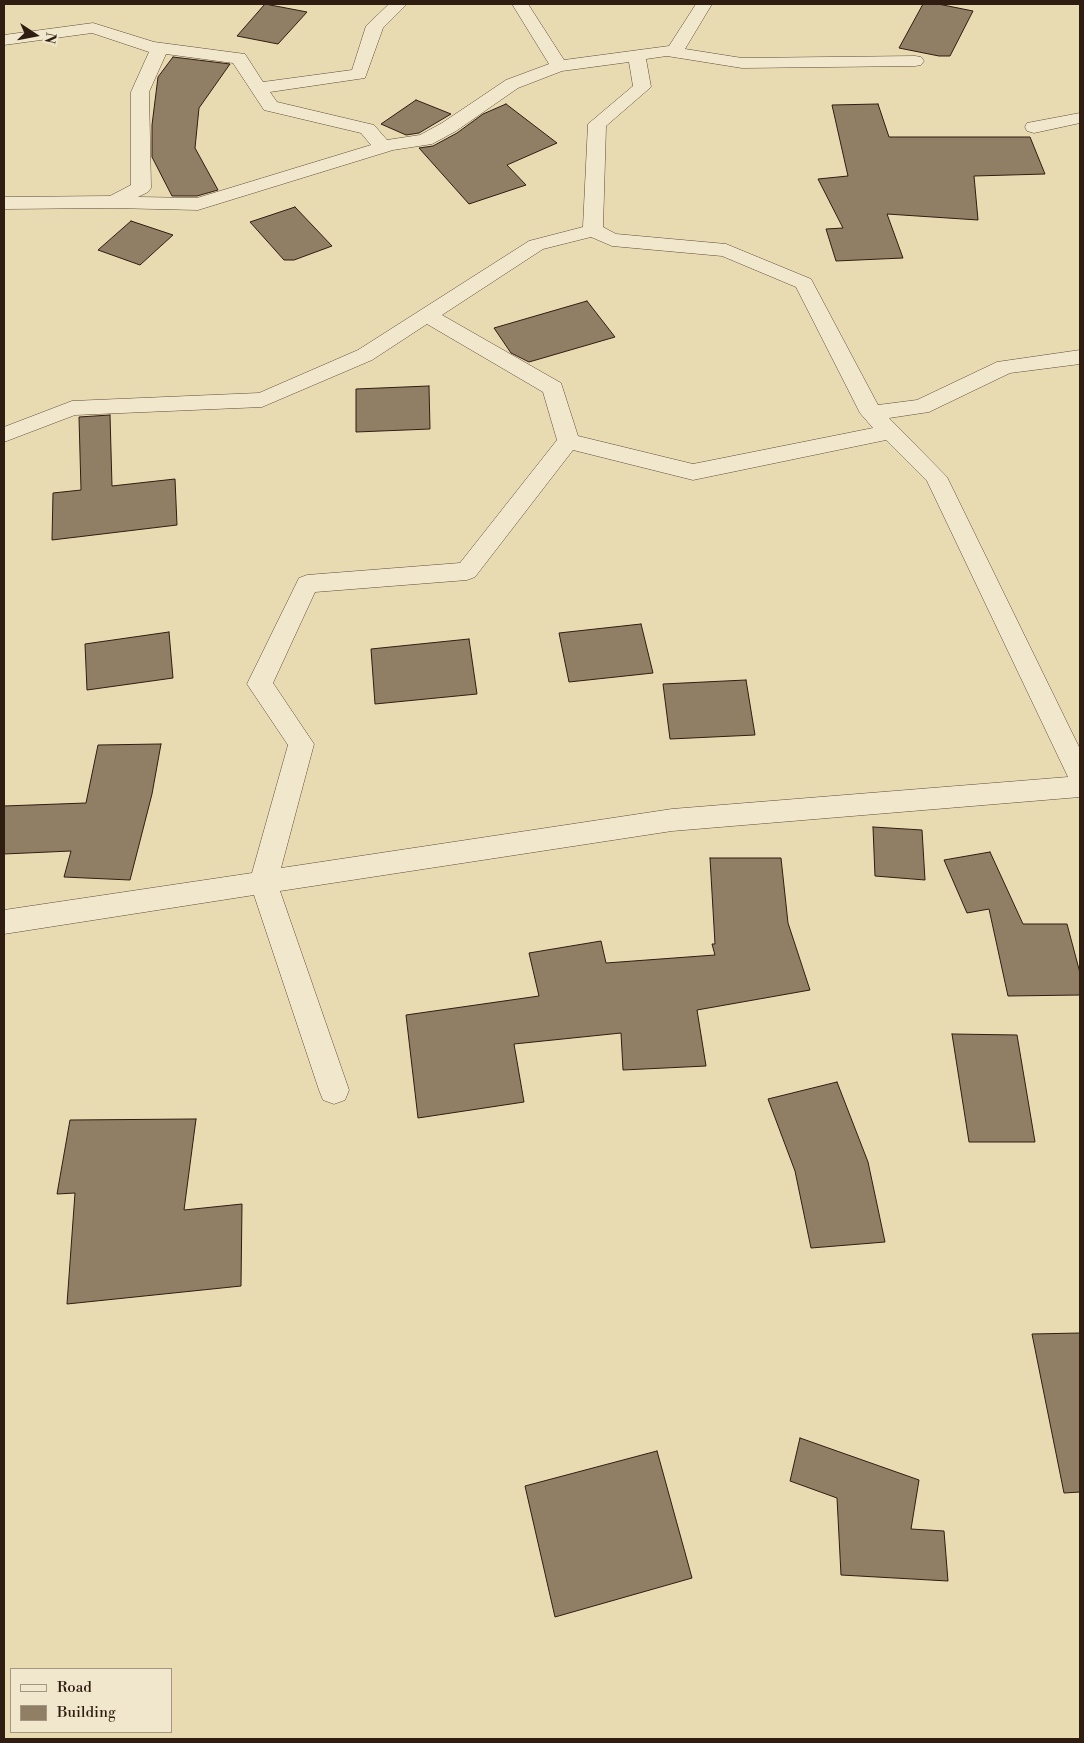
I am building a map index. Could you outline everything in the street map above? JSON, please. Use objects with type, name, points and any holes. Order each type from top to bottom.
[{"type":"street","points":[[259,88],[359,74],[375,26],[399,4]]},
{"type":"street","points":[[520,4],[559,66]]},
{"type":"street","points":[[674,52],[704,4]]},
{"type":"street","points":[[4,40],[94,28],[160,48],[239,58],[270,106],[367,129],[383,147]]},
{"type":"street","points":[[113,202],[141,188],[140,92],[160,48]]},
{"type":"street","points":[[4,204],[113,202],[198,204],[383,147],[425,140],[449,127],[512,84],[559,66],[667,51],[742,63],[915,61]]},
{"type":"street","points":[[593,230],[597,124],[642,87],[637,55]]},
{"type":"street","points":[[1034,127],[1080,118]]},
{"type":"street","points":[[4,435],[72,408],[262,400],[365,355],[536,245],[593,230],[612,240],[726,250],[804,283],[871,412],[936,477],[1080,775]]},
{"type":"street","points":[[427,315],[554,388],[568,441]]},
{"type":"street","points":[[871,412],[921,407],[1004,367],[1080,358]]},
{"type":"street","points":[[568,441],[693,472],[890,432]]},
{"type":"street","points":[[334,1090],[263,882],[301,744],[260,684],[307,584],[467,571],[568,441]]},
{"type":"street","points":[[4,922],[672,820],[1080,787]]},
{"type":"building","points":[[265,4],[307,12],[278,44],[237,36]]},
{"type":"building","points":[[923,4],[938,4],[973,11],[950,56],[939,56],[899,48]]},
{"type":"building","points":[[173,57],[230,64],[199,108],[195,148],[218,190],[197,196],[172,196],[152,157],[152,125],[158,77]]},
{"type":"building","points":[[416,100],[451,114],[419,133],[406,135],[381,124]]},
{"type":"building","points":[[506,104],[557,143],[507,165],[526,185],[469,204],[419,148],[433,146],[457,133],[483,114]]},
{"type":"building","points":[[878,104],[889,137],[1030,137],[1045,174],[974,176],[978,220],[887,214],[903,258],[836,261],[826,229],[843,228],[818,179],[848,176],[832,105]]},
{"type":"building","points":[[295,207],[332,246],[294,260],[284,260],[250,222]]},
{"type":"building","points":[[131,221],[173,235],[140,265],[98,250]]},
{"type":"building","points":[[587,301],[615,337],[529,362],[511,353],[494,328]]},
{"type":"building","points":[[429,386],[430,429],[356,432],[356,389]]},
{"type":"building","points":[[110,415],[112,486],[175,479],[177,525],[52,540],[53,493],[81,490],[79,417]]},
{"type":"building","points":[[641,624],[653,673],[569,682],[559,633]]},
{"type":"building","points":[[169,632],[173,678],[87,690],[85,644]]},
{"type":"building","points":[[469,639],[477,694],[375,704],[371,649]]},
{"type":"building","points":[[746,680],[755,735],[670,739],[663,684]]},
{"type":"building","points":[[161,744],[152,794],[130,880],[64,877],[71,851],[4,854],[4,806],[86,803],[98,745]]},
{"type":"building","points":[[873,827],[922,830],[925,880],[875,876]]},
{"type":"building","points":[[990,852],[1023,924],[1067,924],[1080,973],[1080,995],[1008,996],[989,909],[967,913],[944,860]]},
{"type":"building","points":[[710,858],[781,858],[788,923],[810,990],[697,1010],[706,1066],[623,1070],[621,1033],[514,1044],[524,1102],[418,1118],[406,1015],[539,996],[529,953],[601,941],[606,963],[715,955],[712,944],[715,944]]},
{"type":"building","points":[[952,1034],[1017,1035],[1035,1142],[969,1142]]},
{"type":"building","points":[[837,1082],[868,1162],[885,1242],[811,1248],[795,1171],[768,1099]]},
{"type":"building","points":[[196,1119],[184,1210],[242,1204],[241,1286],[67,1304],[75,1193],[57,1194],[70,1120]]},
{"type":"building","points":[[1080,1333],[1080,1492],[1064,1493],[1032,1334]]},
{"type":"building","points":[[800,1438],[919,1480],[911,1529],[944,1531],[948,1581],[841,1575],[837,1498],[790,1481]]},
{"type":"building","points":[[657,1451],[692,1578],[555,1617],[525,1486]]}]
